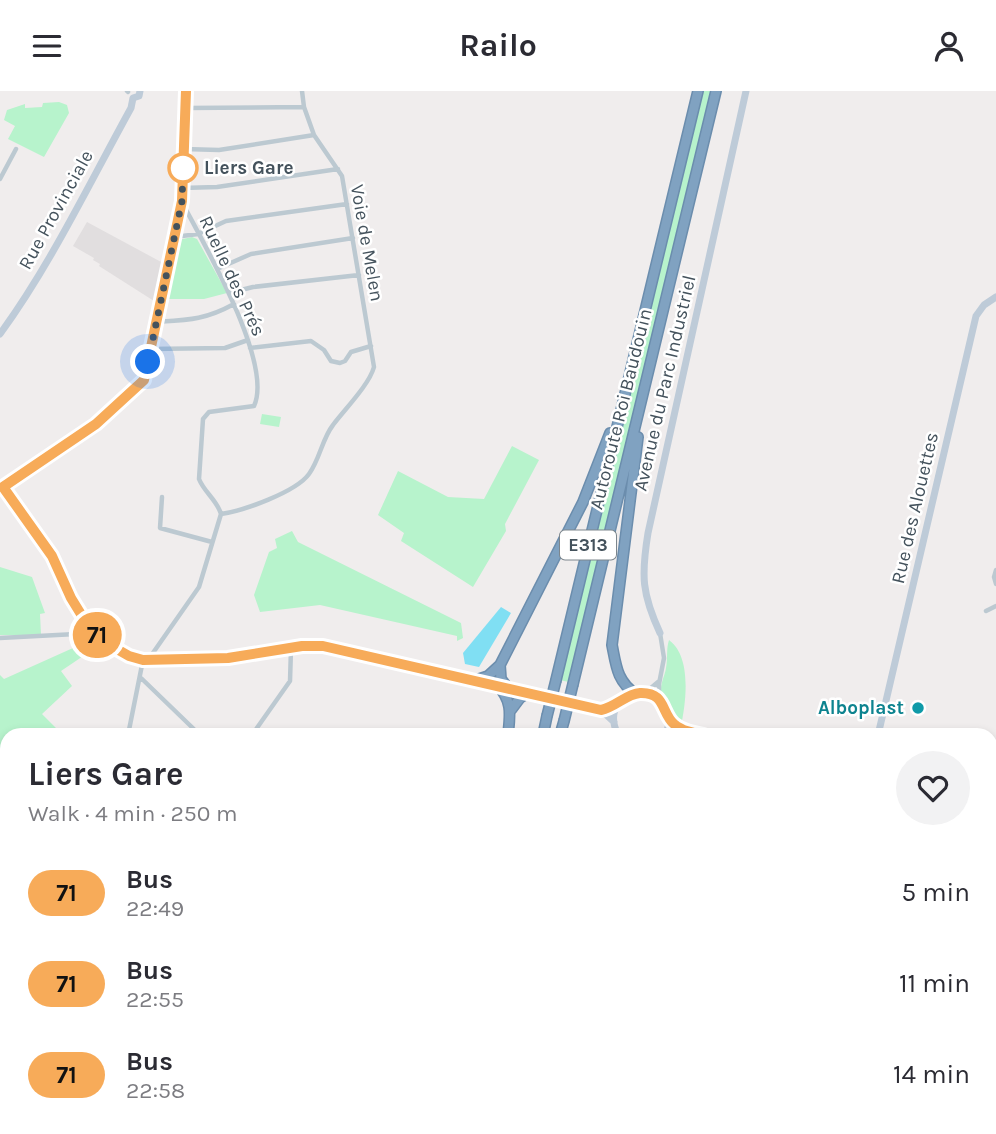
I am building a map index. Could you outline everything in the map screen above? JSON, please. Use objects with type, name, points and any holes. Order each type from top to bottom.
[{"type":"highway","name":"Autoroute Roi Baudouin","points":[[544,728],[698,91]]},
{"type":"highway","name":"Autoroute Roi Baudouin","points":[[562,728],[716,91]]},
{"type":"highway","points":[[476,680],[488,676],[500,666],[583,502],[621,409]]},
{"type":"highway","points":[[637,418],[639,432],[612,645],[622,683],[640,693]]},
{"type":"highway","points":[[500,666],[501,678],[508,688]]},
{"type":"highway","points":[[497,685],[507,697],[511,710],[509,728]]},
{"type":"highway","points":[[511,710],[520,698],[528,693]]},
{"type":"street","name":"Rue Provinciale","points":[[0,334],[18,309],[131,108],[129,93],[139,96],[140,91]]},
{"type":"street","points":[[186,91],[182,201],[144,380],[96,424],[2,485],[52,556],[71,598],[95,633],[108,644],[129,656],[145,660],[228,658],[291,648],[332,647],[601,710],[614,722]]},
{"type":"street","name":"Voie de Melen","points":[[221,514],[248,508],[308,476],[329,430],[371,376],[374,367],[342,176],[314,135],[304,107],[302,91]]},
{"type":"street","name":"Avenue du Parc Industriel","points":[[659,700],[659,681],[664,658],[660,633],[643,582],[646,543],[746,91]]},
{"type":"street","points":[[186,108],[304,107]]},
{"type":"street","points":[[184,149],[219,150],[314,135]]},
{"type":"street","points":[[0,179],[2,170],[16,149]]},
{"type":"street","points":[[182,188],[217,187],[338,169]]},
{"type":"street","name":"Ruelle des Prés","points":[[182,201],[234,304],[257,374],[256,404],[209,412],[202,419],[199,479],[218,505],[221,514]]},
{"type":"street","points":[[174,237],[198,234],[226,222],[347,204]]},
{"type":"street","points":[[217,269],[251,254],[353,238]]},
{"type":"street","points":[[229,293],[253,287],[359,275]]},
{"type":"street","name":"Rue des Alouettes","points":[[880,728],[976,316],[984,305],[996,297]]},
{"type":"street","points":[[156,322],[213,315],[234,304]]},
{"type":"street","points":[[150,349],[225,348],[248,340]]},
{"type":"street","points":[[250,348],[312,341],[326,352],[331,361],[340,363],[345,361],[351,352],[371,346]]},
{"type":"street","points":[[162,497],[160,528],[212,542]]},
{"type":"street","points":[[130,728],[145,660],[199,587],[221,514]]},
{"type":"street","points":[[996,571],[996,584]]},
{"type":"street","points":[[986,611],[996,606]]},
{"type":"street","points":[[0,638],[95,633]]},
{"type":"street","points":[[258,728],[290,681],[291,648]]},
{"type":"street","points":[[141,678],[193,728]]},
{"type":"street","points":[[601,710],[620,704],[659,681]]},
{"type":"street","points":[[640,693],[659,700],[664,705],[669,719],[667,728]]},
{"type":"street","points":[[616,728],[615,712],[620,704]]},
{"type":"street","points":[[669,719],[681,728]]},
{"type":"shaded area","points":[[87,222],[163,263],[154,301],[73,246]]},
{"type":"green space","points":[[702,91],[713,91],[569,682],[559,680]]},
{"type":"green space","points":[[59,102],[67,105],[69,113],[44,157],[8,139],[15,126],[4,120],[7,110],[25,104],[25,108]]},
{"type":"green space","points":[[192,237],[197,239],[227,293],[204,299],[164,299],[178,240]]},
{"type":"green space","points":[[262,414],[281,417],[279,427],[260,424]]},
{"type":"green space","points":[[512,446],[539,460],[505,524],[506,531],[473,587],[401,541],[404,533],[378,515],[398,471],[448,497],[484,499]]},
{"type":"green space","points":[[292,531],[298,542],[461,623],[463,638],[457,641],[457,636],[320,605],[260,612],[254,595],[269,552],[277,548],[275,539]]},
{"type":"green space","points":[[0,567],[32,577],[45,613],[40,614],[41,635],[0,635]]},
{"type":"green space","points":[[93,639],[101,644],[61,671],[72,686],[42,714],[56,728],[0,728],[0,675],[4,679]]},
{"type":"green space","points":[[669,640],[681,657],[686,680],[681,726],[661,692]]},
{"type":"water","points":[[501,607],[511,613],[479,667],[465,664],[463,653]]},
{"type":"bus line","name":"71","points":[[186,91],[182,201],[144,380],[96,424],[3,487],[52,556],[71,598],[88,625],[108,644],[129,656],[143,660],[228,658],[302,646],[323,646],[601,710],[620,704],[632,695],[648,694],[664,705],[669,719],[681,728]]},
{"type":"place","name":"Liers Gare","points":[[183,168]]},
{"type":"place","name":"Alboplast","points":[[918,708]]},
{"type":"route","points":[[148,362],[182,201],[183,168]]}]
